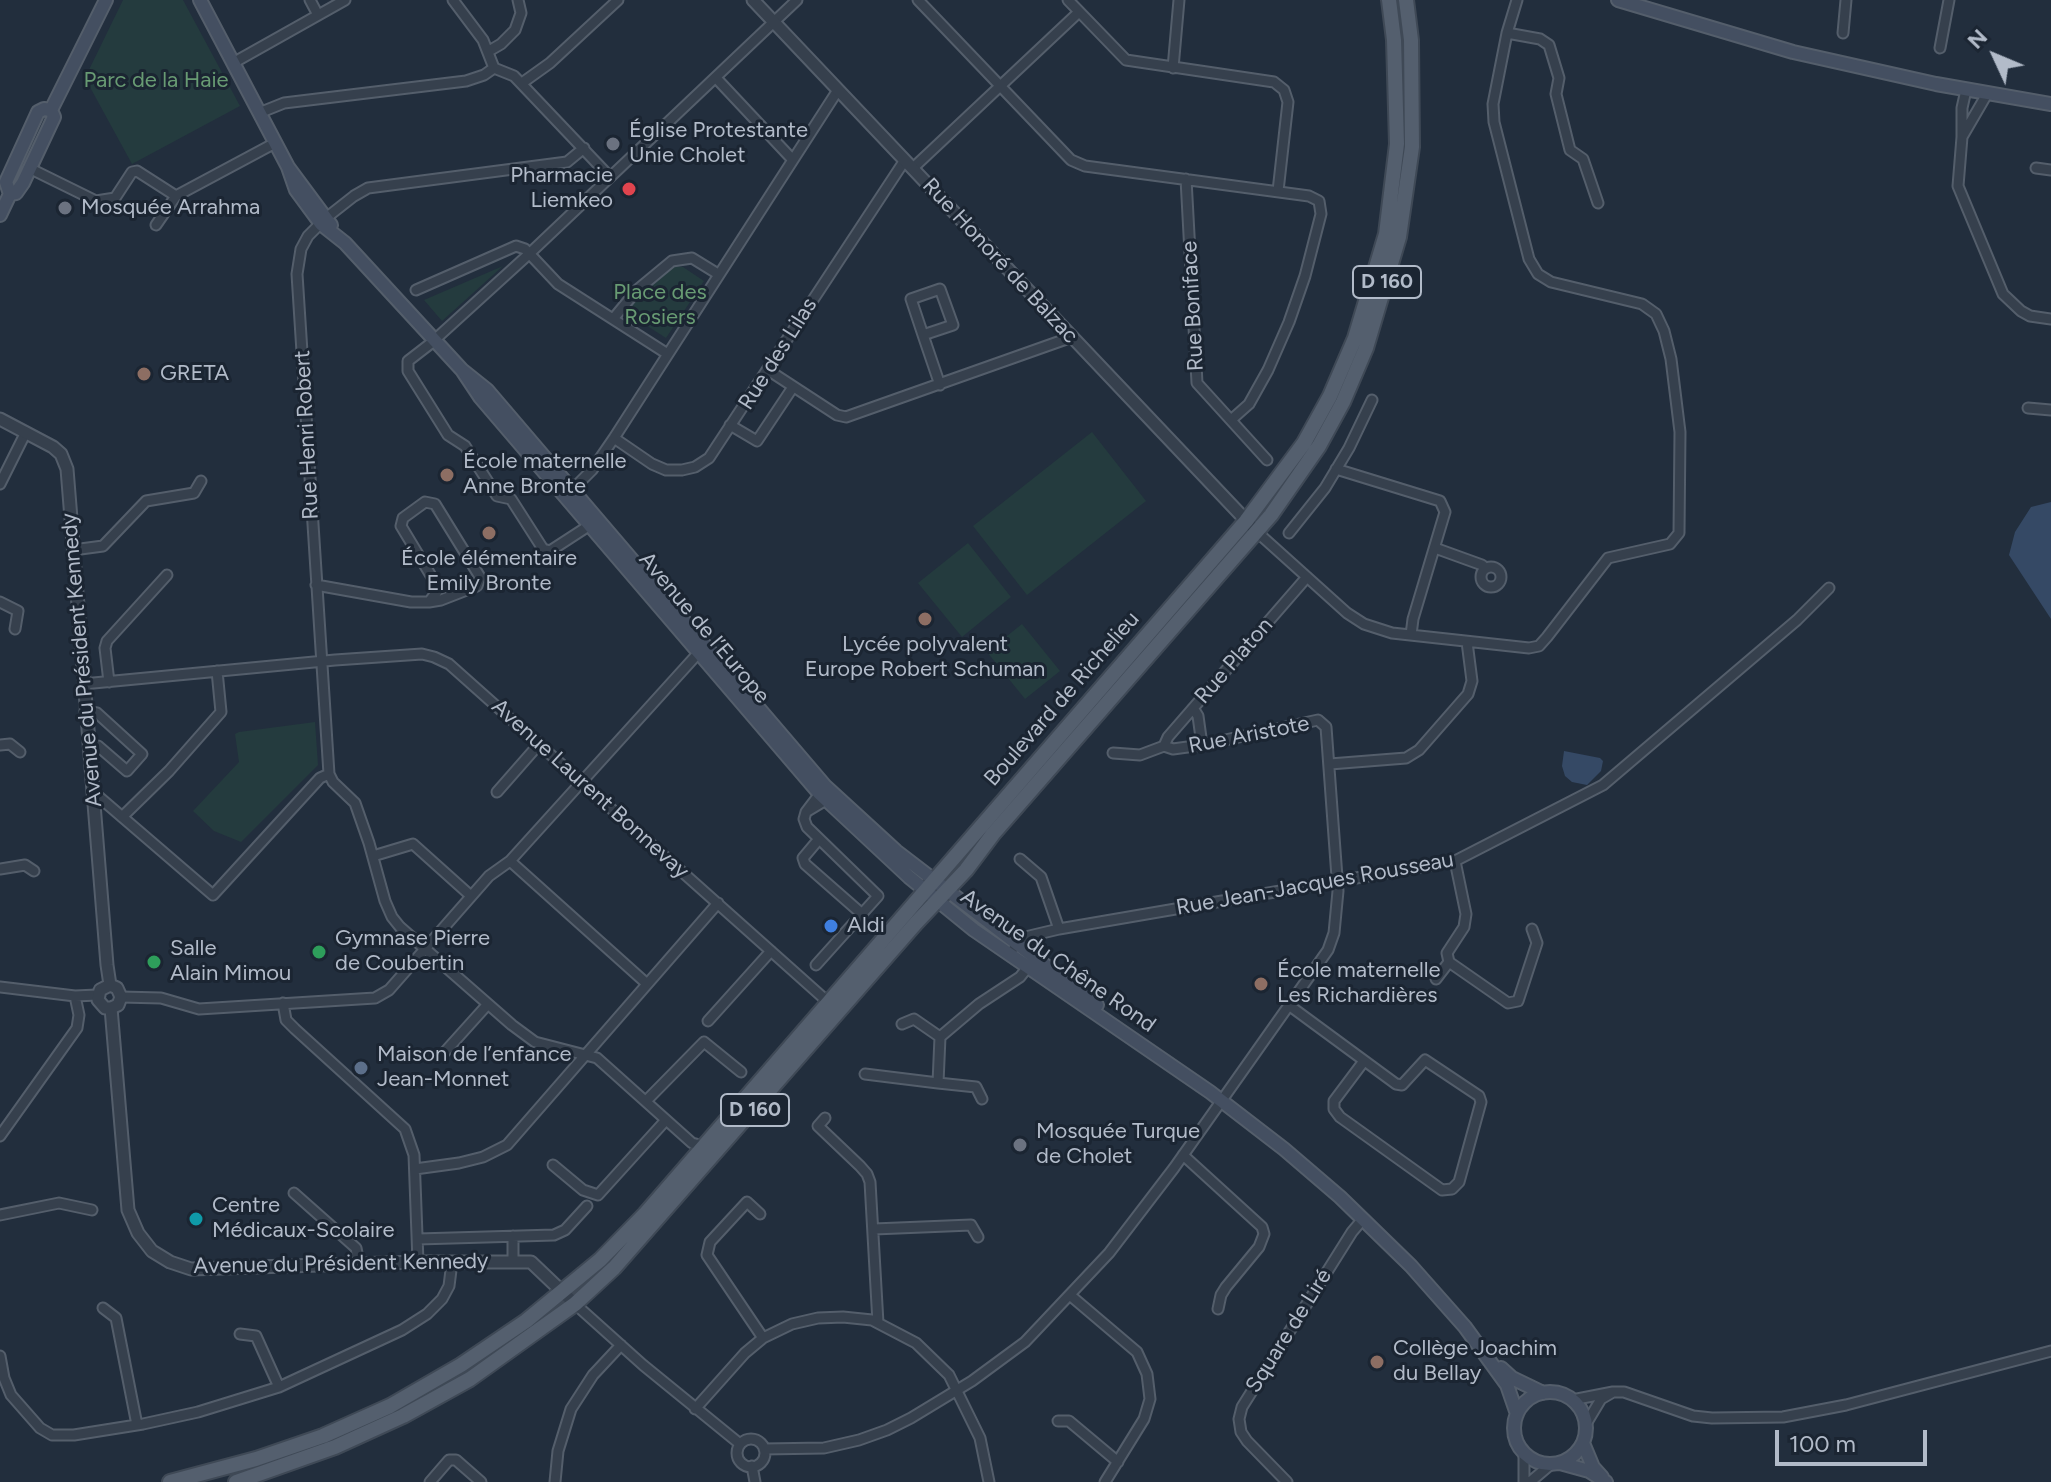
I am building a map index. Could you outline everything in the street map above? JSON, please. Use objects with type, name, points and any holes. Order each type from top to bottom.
[{"type":"main road","points":[[10,194],[16,193],[29,168],[54,117],[51,110],[106,0]]},
{"type":"main road","name":"Avenue de l’Europe","points":[[200,0],[288,167],[324,221],[462,370],[480,397],[590,525],[809,768],[845,805],[940,889]]},
{"type":"main road","name":"Boulevard de Richelieu","points":[[828,1002],[913,906],[940,889],[993,834],[1252,526],[1304,443],[1330,396],[1355,338],[1386,234],[1397,144],[1394,40],[1389,0]]},
{"type":"main road","name":"Boulevard de Richelieu","points":[[940,889],[1252,526],[1295,483],[1319,446],[1361,362],[1380,308],[1399,237],[1412,147],[1411,40],[1406,0]]},
{"type":"main road","points":[[1618,0],[1793,52],[1966,90],[2051,104]]},
{"type":"main road","points":[[0,215],[10,194],[6,182],[38,112],[51,110]]},
{"type":"main road","name":"Avenue de l’Europe","points":[[462,370],[487,390],[573,489],[823,797],[940,889]]},
{"type":"main road","name":"Avenue du Chêne Rond","points":[[940,889],[974,930],[1014,949],[1221,1100],[1284,1149],[1363,1219],[1425,1281],[1483,1350],[1507,1385],[1517,1414]]},
{"type":"main road","name":"D 160","points":[[236,1482],[335,1447],[403,1416],[470,1379],[575,1304],[659,1220],[940,889]]},
{"type":"main road","name":"D 160","points":[[170,1482],[269,1455],[323,1436],[390,1406],[461,1365],[563,1293],[638,1222],[828,1002]]},
{"type":"main road","name":"Avenue du Chêne Rond","points":[[1483,1350],[1512,1378],[1543,1393]]},
{"type":"main road","points":[[1555,1464],[1578,1452],[1583,1443],[1584,1415],[1572,1400],[1563,1395],[1543,1393],[1523,1404],[1517,1414],[1514,1435],[1531,1460],[1589,1471],[1606,1482],[1593,1467],[1583,1443]]},
{"type":"street","points":[[310,0],[318,15]]},
{"type":"street","points":[[233,63],[345,0]]},
{"type":"street","points":[[453,0],[483,40],[494,68]]},
{"type":"street","points":[[489,51],[515,30],[521,13],[518,0]]},
{"type":"street","points":[[522,83],[550,63],[618,0]]},
{"type":"street","name":"Rue Honoré de Balzac","points":[[753,0],[1252,526]]},
{"type":"street","points":[[590,525],[550,551],[543,549],[511,499],[497,496],[465,446],[448,435],[408,371],[408,361],[529,254],[797,0]]},
{"type":"street","points":[[918,0],[1071,160],[1085,166],[1278,191],[1309,196],[1319,201],[1321,214],[1289,322],[1249,404],[1231,420]]},
{"type":"street","points":[[1068,0],[1126,60],[1274,82],[1284,90],[1288,102],[1278,191]]},
{"type":"street","points":[[1173,68],[1179,0]]},
{"type":"street","points":[[1252,526],[1364,624],[1411,635],[1529,648],[1539,646],[1608,558],[1670,544],[1679,533],[1680,432],[1671,359],[1656,314],[1642,304],[1551,282],[1538,274],[1529,259],[1494,122],[1493,104],[1517,0]]},
{"type":"street","points":[[1843,33],[1846,0]]},
{"type":"street","points":[[1940,48],[1949,0]]},
{"type":"street","name":"Rue des Lilas","points":[[614,438],[666,470],[695,467],[709,458],[909,164],[1079,12]]},
{"type":"street","points":[[1507,33],[1540,39],[1549,45],[1559,78],[1556,94],[1570,150],[1583,159],[1598,203]]},
{"type":"street","points":[[494,68],[522,83],[610,177]]},
{"type":"street","points":[[259,113],[284,103],[466,81],[494,68]]},
{"type":"street","points":[[717,79],[792,159]]},
{"type":"street","points":[[573,489],[592,470],[614,438],[838,90]]},
{"type":"street","points":[[1966,90],[1962,108],[1958,186],[2003,294],[2012,305],[2030,316],[2051,319]]},
{"type":"street","points":[[1962,137],[1987,94]]},
{"type":"street","points":[[156,225],[176,196],[275,143]]},
{"type":"street","name":"Rue Henri Robert","points":[[329,774],[297,274],[301,249],[324,221],[368,188],[567,162],[584,148]]},
{"type":"street","points":[[29,168],[96,201],[115,198],[132,172],[137,171],[176,196]]},
{"type":"street","points":[[2036,168],[2051,170]]},
{"type":"street","name":"Rue Boniface","points":[[1186,179],[1197,383],[1267,460]]},
{"type":"street","points":[[416,290],[516,246],[525,249],[558,284],[666,353]]},
{"type":"street","points":[[613,319],[637,290],[672,261],[692,258],[718,274]]},
{"type":"street","points":[[923,335],[953,325],[940,289],[911,299],[923,335],[940,385]]},
{"type":"street","points":[[768,370],[837,415],[846,417],[1072,337]]},
{"type":"street","points":[[730,425],[757,441],[793,387]]},
{"type":"street","points":[[1289,533],[1325,488],[1372,400]]},
{"type":"street","points":[[2028,408],[2051,410]]},
{"type":"street","name":"Avenue du Président Kennedy","points":[[0,419],[46,441],[61,454],[67,469],[110,985]]},
{"type":"street","points":[[0,484],[26,432]]},
{"type":"street","points":[[1336,469],[1440,501],[1445,512],[1411,635]]},
{"type":"street","points":[[73,550],[103,546],[146,501],[194,493],[201,481]]},
{"type":"street","points":[[316,585],[394,600],[429,602],[477,586],[480,577],[435,504],[425,502],[403,518],[401,526],[439,589],[429,602]]},
{"type":"street","points":[[1435,548],[1485,568]]},
{"type":"street","points":[[109,682],[107,641],[167,575]]},
{"type":"street","name":"Rue Platon","points":[[1164,746],[1168,737],[1307,577]]},
{"type":"street","name":"Rue Jean-Jacques Rousseau","points":[[1014,949],[1021,938],[1059,929],[1455,861],[1603,785],[1797,620],[1829,588]]},
{"type":"street","points":[[0,602],[18,611],[15,629]]},
{"type":"street","points":[[1330,764],[1406,758],[1419,750],[1468,694],[1472,681],[1467,642]]},
{"type":"street","points":[[121,997],[161,998],[199,1009],[375,998],[389,990],[489,876],[510,861],[702,650]]},
{"type":"street","name":"Avenue Laurent Bonnevay","points":[[83,684],[422,654],[434,657],[449,664],[540,743],[828,1002]]},
{"type":"street","points":[[122,817],[169,771],[221,712],[217,671]]},
{"type":"street","points":[[1193,708],[1198,716],[1202,745]]},
{"type":"street","points":[[85,711],[97,713],[142,754],[127,771],[98,746],[89,744]]},
{"type":"street","name":"Rue Aristote","points":[[764,1449],[824,1448],[859,1440],[911,1418],[1025,1342],[1109,1253],[1183,1155],[1328,950],[1334,933],[1338,881],[1326,727],[1318,720],[1202,745],[1173,749],[1164,746],[1140,755],[1113,753]]},
{"type":"street","points":[[497,792],[540,743]]},
{"type":"street","points":[[0,745],[10,744],[20,752]]},
{"type":"street","points":[[93,797],[99,797],[213,895],[320,778],[329,774],[355,803],[392,917],[535,1042],[597,1058],[695,1146],[703,1146]]},
{"type":"street","points":[[816,965],[878,896],[807,827],[804,819],[806,812],[823,797],[822,790],[836,803],[845,805]]},
{"type":"street","points":[[819,839],[803,858],[805,864],[862,914]]},
{"type":"street","points":[[373,856],[413,844],[471,896]]},
{"type":"street","points":[[1020,859],[1041,877],[1059,929]]},
{"type":"street","points":[[510,861],[646,983]]},
{"type":"street","points":[[1455,861],[1466,914],[1464,927],[1447,953],[1449,962],[1508,1003],[1518,1001],[1537,943],[1532,929]]},
{"type":"street","points":[[0,869],[25,865],[34,871]]},
{"type":"street","points":[[415,1169],[483,1157],[507,1145],[718,903]]},
{"type":"street","points":[[708,1021],[771,951]]},
{"type":"street","points":[[938,1083],[940,1037],[979,1004],[1014,982],[1032,962]]},
{"type":"street","points":[[1436,979],[1449,962]]},
{"type":"street","points":[[110,985],[117,988],[121,997],[118,1005],[111,1008],[101,1006],[97,995],[103,987],[110,985]]},
{"type":"street","points":[[0,987],[75,996],[97,995]]},
{"type":"street","points":[[0,1136],[77,1028],[79,1015],[75,996]]},
{"type":"street","points":[[283,1003],[286,1020],[405,1129],[414,1155],[418,1262]]},
{"type":"street","points":[[443,1054],[488,1004]]},
{"type":"street","points":[[1290,1006],[1396,1084],[1402,1085],[1425,1060],[1479,1096],[1481,1102],[1459,1182],[1452,1189],[1442,1190],[1340,1117],[1334,1109],[1334,1101],[1364,1061]]},
{"type":"street","name":"Avenue du Président Kennedy","points":[[111,1008],[128,1210],[138,1233],[152,1251],[170,1262],[191,1269],[531,1262],[575,1304]]},
{"type":"street","points":[[902,1024],[914,1019],[940,1037]]},
{"type":"street","points":[[646,1101],[704,1042],[741,1072]]},
{"type":"street","points":[[865,1074],[976,1087],[982,1099]]},
{"type":"street","points":[[825,1118],[818,1126],[867,1174],[874,1229],[878,1323]]},
{"type":"street","points":[[553,1165],[583,1190],[598,1195],[666,1120]]},
{"type":"street","points":[[1183,1155],[1262,1227],[1264,1234],[1259,1247],[1226,1287],[1218,1309]]},
{"type":"street","points":[[294,1193],[356,1248],[359,1264]]},
{"type":"street","points":[[760,1214],[747,1202],[710,1242],[707,1255],[763,1338]]},
{"type":"street","points":[[0,1215],[59,1203],[92,1210]]},
{"type":"street","points":[[418,1239],[560,1233],[587,1206]]},
{"type":"street","name":"Square de Liré","points":[[1287,1482],[1241,1432],[1239,1419],[1242,1407],[1343,1245],[1363,1219]]},
{"type":"street","points":[[874,1229],[971,1225],[978,1237]]},
{"type":"street","points":[[513,1236],[513,1261]]},
{"type":"street","points":[[0,1356],[11,1395],[40,1428],[52,1435],[74,1435],[137,1425],[198,1412],[279,1387],[389,1337],[427,1314],[442,1299],[449,1286],[452,1262]]},
{"type":"street","points":[[1071,1296],[1137,1352],[1147,1374],[1150,1399],[1144,1419],[1105,1482]]},
{"type":"street","points":[[575,1304],[695,1409],[740,1444]]},
{"type":"street","points":[[103,1308],[116,1318],[137,1425]]},
{"type":"street","points":[[695,1409],[745,1353],[763,1338],[792,1324],[818,1318],[843,1317],[878,1323],[916,1343],[949,1375],[980,1438],[989,1482]]},
{"type":"street","points":[[240,1334],[256,1336],[279,1387]]},
{"type":"street","points":[[555,1482],[558,1451],[571,1409],[593,1375],[621,1345]]},
{"type":"street","points":[[1572,1400],[1624,1392],[1693,1416],[1745,1419],[1783,1417],[1846,1405],[2051,1351]]},
{"type":"street","points":[[1586,1424],[1601,1399],[1613,1392]]},
{"type":"street","points":[[1058,1421],[1069,1421],[1118,1462]]},
{"type":"street","points":[[752,1439],[760,1442],[764,1449],[762,1461],[752,1466],[740,1461],[737,1452],[740,1444],[752,1439]]},
{"type":"street","points":[[1524,1453],[1527,1482],[1555,1464]]},
{"type":"street","points":[[430,1482],[449,1460],[456,1460],[481,1482]]},
{"type":"street","points":[[752,1466],[755,1482]]},
{"type":"green space","name":"Parc de la Haie","points":[[123,0],[183,0],[240,106],[132,164],[85,78]]},
{"type":"green space","points":[[503,266],[442,321],[424,300]]},
{"type":"green space","name":"Place des Rosiers","points":[[672,266],[683,267],[704,281],[666,338],[624,311]]},
{"type":"green space","points":[[1092,432],[1146,501],[1027,595],[973,526]]},
{"type":"green space","points":[[968,543],[1011,597],[962,637],[918,583]]},
{"type":"green space","points":[[1022,624],[1060,671],[1025,699],[987,652]]},
{"type":"green space","points":[[315,722],[318,765],[241,842],[214,831],[193,811],[239,762],[235,734]]},
{"type":"water","points":[[2051,502],[2051,619],[2009,555],[2015,532],[2031,507]]},
{"type":"water","points":[[1564,751],[1600,758],[1603,761],[1601,771],[1587,785],[1572,782],[1565,776],[1562,766]]},
{"type":"place","name":"Église Protestante Unie Cholet","points":[[613,144]]},
{"type":"place","name":"Pharmacie Liemkeo","points":[[629,189]]},
{"type":"place","name":"Mosquée Arrahma","points":[[65,208]]},
{"type":"place","name":"GRETA","points":[[144,374]]},
{"type":"place","name":"École maternelle Anne Bronte","points":[[447,475]]},
{"type":"place","name":"École élémentaire Emily Bronte","points":[[489,533]]},
{"type":"place","name":"Lycée polyvalent Europe Robert Schuman","points":[[925,619]]},
{"type":"place","name":"Aldi","points":[[831,926]]},
{"type":"place","name":"Gymnase Pierre de Coubertin","points":[[319,952]]},
{"type":"place","name":"Salle Alain Mimou","points":[[154,962]]},
{"type":"place","name":"École maternelle Les Richardières","points":[[1261,984]]},
{"type":"place","name":"Maison de l’enfance Jean-Monnet","points":[[361,1068]]},
{"type":"place","name":"Mosquée Turque de Cholet","points":[[1020,1145]]},
{"type":"place","name":"Centre Médicaux-Scolaire","points":[[196,1219]]},
{"type":"place","name":"Collège Joachim du Bellay","points":[[1377,1362]]}]
